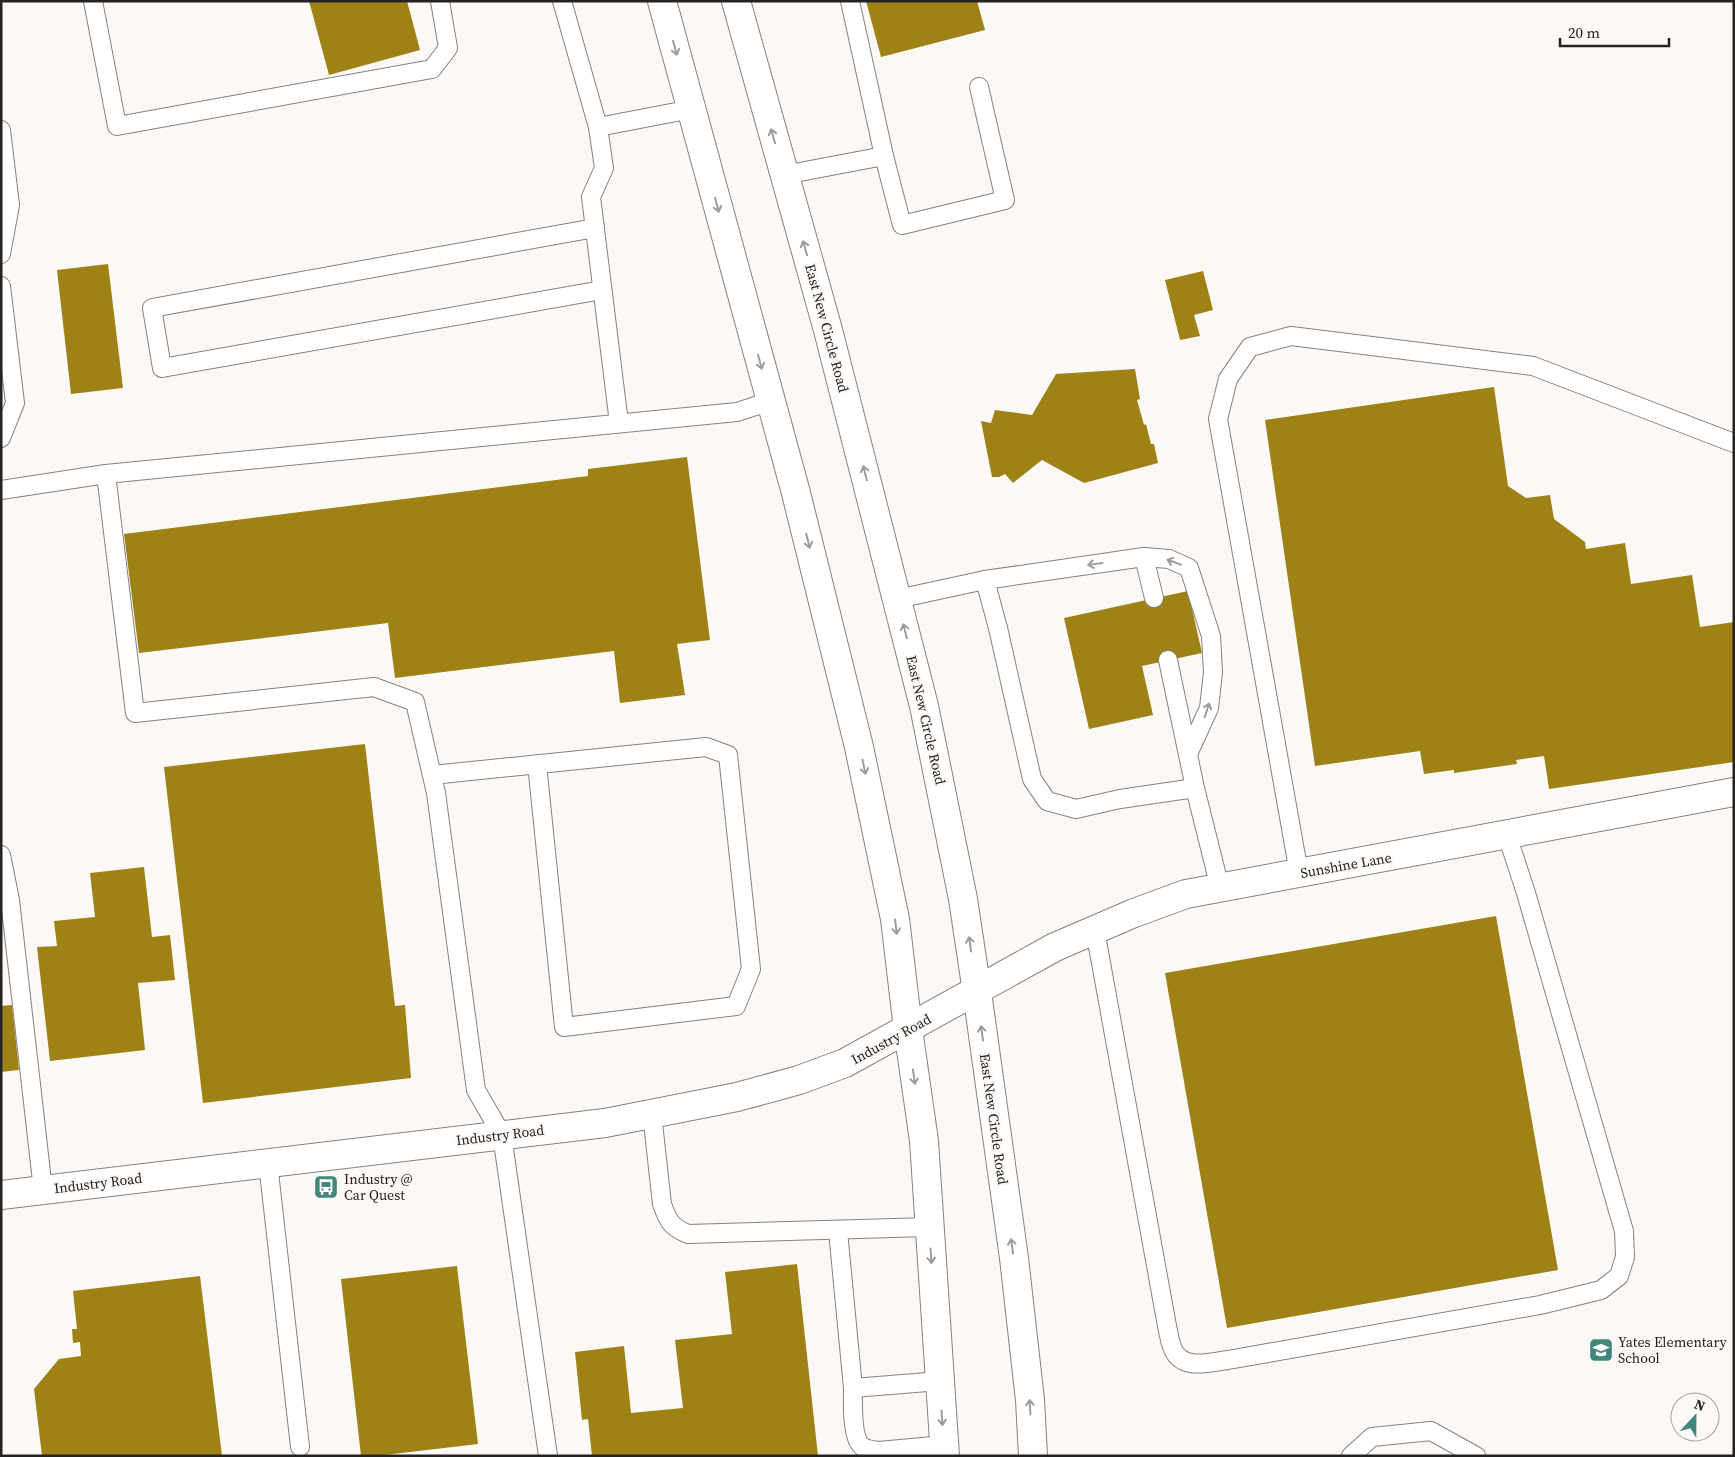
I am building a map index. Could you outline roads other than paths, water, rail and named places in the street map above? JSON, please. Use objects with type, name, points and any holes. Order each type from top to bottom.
[{"type":"main road","points":[[662,1],[796,494],[860,747],[895,919],[924,1141],[944,1450]]},
{"type":"main road","name":"East New Circle Road","points":[[736,1],[828,330],[926,716],[963,899],[977,992],[1014,1258],[1030,1400],[1033,1456]]},
{"type":"main road","name":"Sunshine Lane","points":[[977,992],[1055,947],[1134,913],[1186,894],[1734,792]]},
{"type":"main road","name":"Industry Road","points":[[1,1195],[605,1123],[737,1097],[799,1080],[845,1063],[977,992]]},
{"type":"lane","points":[[94,1],[117,126],[432,68],[448,48],[440,1]]},
{"type":"lane","points":[[562,1],[598,127],[604,168],[591,197],[620,424]]},
{"type":"lane","points":[[850,1],[884,156],[902,226],[1005,200],[979,88]]},
{"type":"lane","points":[[598,127],[692,109]]},
{"type":"lane","points":[[1,130],[10,204],[1,254]]},
{"type":"lane","points":[[784,175],[884,156]]},
{"type":"lane","points":[[595,228],[152,308],[162,368],[602,290]]},
{"type":"lane","points":[[1,286],[4,339],[14,403],[1,438]]},
{"type":"lane","points":[[1299,873],[1218,419],[1228,379],[1250,347],[1290,336],[1534,366],[1734,443]]},
{"type":"lane","points":[[1,490],[106,474],[737,412],[771,401]]},
{"type":"lane","points":[[106,474],[135,713],[374,687],[415,702],[436,793],[476,1090],[502,1135],[548,1456]]},
{"type":"lane","points":[[897,599],[985,580],[1144,558],[1168,559],[1189,568],[1210,636],[1213,672],[1209,708],[1188,754]]},
{"type":"lane","points":[[1144,558],[1154,598]]},
{"type":"lane","points":[[985,580],[1032,779],[1047,801],[1076,809],[1120,799],[1195,788]]},
{"type":"lane","points":[[1168,660],[1195,788],[1220,888]]},
{"type":"lane","points":[[432,775],[536,764],[706,747],[728,755],[751,969],[736,1006],[564,1027],[536,764]]},
{"type":"lane","points":[[1095,930],[1167,1326],[1174,1352],[1181,1359],[1194,1364],[1228,1360],[1540,1305],[1600,1290],[1619,1276],[1625,1257],[1624,1231],[1529,902],[1507,835]]},
{"type":"lane","points":[[1,855],[11,910],[43,1190]]},
{"type":"lane","points":[[652,1114],[662,1204],[666,1216],[674,1228],[688,1234],[929,1228]]},
{"type":"lane","points":[[268,1163],[300,1447]]},
{"type":"lane","points":[[838,1231],[857,1438],[861,1446],[870,1450],[944,1450]]},
{"type":"lane","points":[[852,1388],[940,1381]]},
{"type":"lane","points":[[1351,1456],[1372,1437],[1431,1431],[1476,1456]]},
{"type":"place","name":"Industry @ Car Quest","points":[[326,1187]]},
{"type":"place","name":"Yates Elementary School","points":[[1601,1350]]}]
